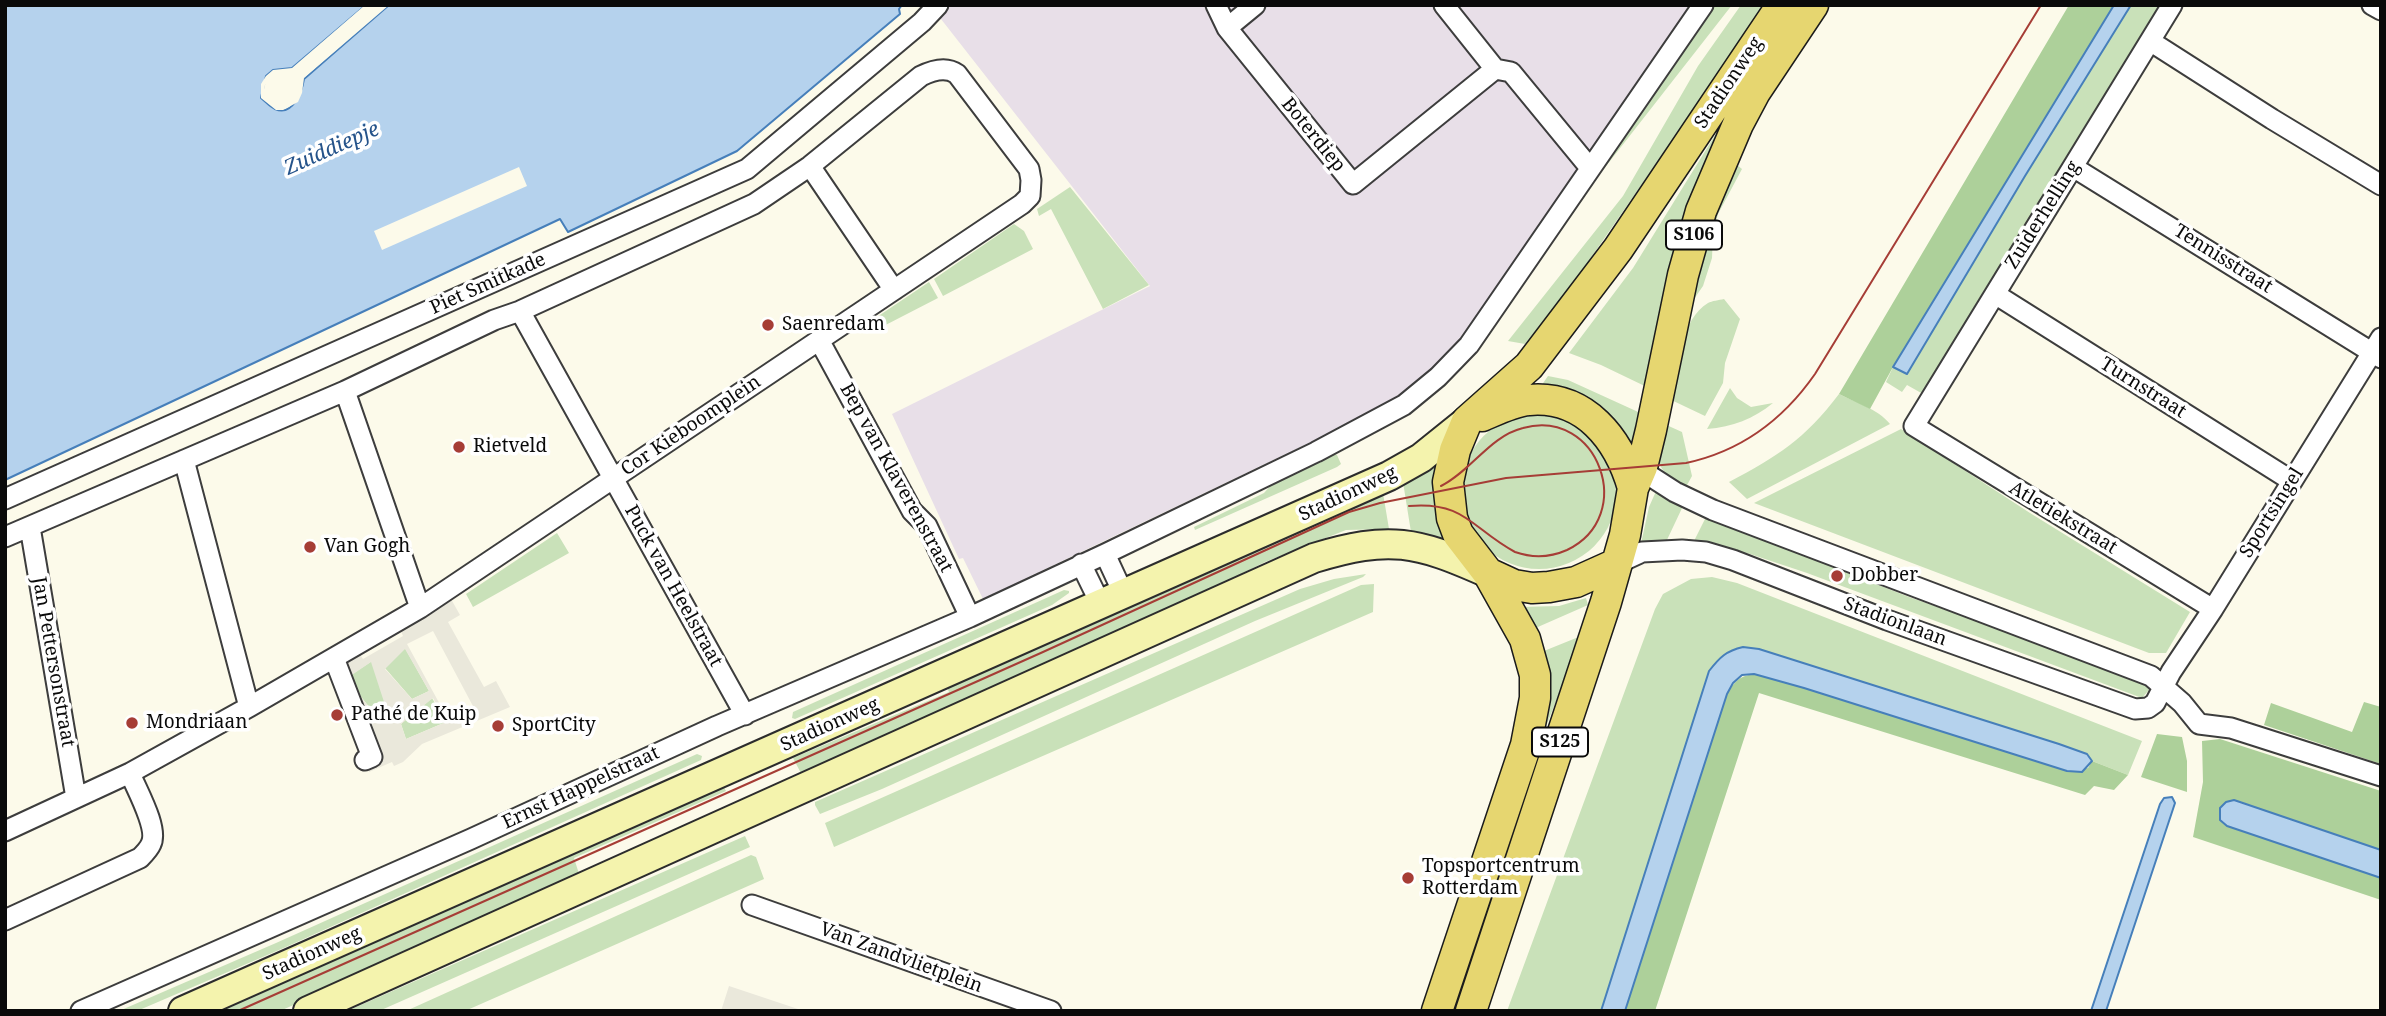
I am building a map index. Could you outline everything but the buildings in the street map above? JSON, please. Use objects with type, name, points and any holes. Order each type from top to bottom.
[{"type":"main road","name":"Stadionweg","points":[[183,1011],[1112,600],[1397,472],[1421,458],[1467,421],[1538,355],[1618,249],[1782,5]]},
{"type":"main road","name":"Stadionweg","points":[[1616,564],[1629,519],[1683,275],[1701,211],[1738,124],[1755,92],[1813,5]]},
{"type":"main road","name":"Stadionweg","points":[[1488,573],[1458,534],[1450,509],[1448,482],[1455,450],[1467,421],[1527,400],[1558,402],[1571,406],[1594,421],[1640,470]]},
{"type":"main road","points":[[308,1011],[1314,558],[1363,545],[1402,544],[1442,552],[1514,585],[1532,588],[1576,582],[1616,564]]},
{"type":"main road","name":"S125","points":[[1471,1011],[1602,616],[1616,564]]},
{"type":"main road","name":"S125","points":[[1437,1011],[1526,745],[1535,698],[1535,675],[1525,639],[1488,573]]},
{"type":"street","name":"Boterdiep","points":[[1216,5],[1227,28],[1353,184],[1495,69]]},
{"type":"street","points":[[1227,28],[1255,5]]},
{"type":"street","points":[[1444,5],[1495,69],[1511,72],[1590,168],[1703,5]]},
{"type":"street","name":"Zuiderhelling","points":[[1914,426],[2172,5]]},
{"type":"street","points":[[2372,5],[2381,10]]},
{"type":"street","name":"Piet Smitkade","points":[[5,499],[747,169],[936,8]]},
{"type":"street","points":[[2150,41],[2381,185]]},
{"type":"street","name":"Piet Smitkade","points":[[5,537],[345,391],[494,320],[520,311],[754,204],[810,166],[921,76],[931,71],[947,70],[957,74],[1024,161],[1031,180]]},
{"type":"street","points":[[810,166],[894,290]]},
{"type":"street","name":"Tennisstraat","points":[[2073,167],[2378,350]]},
{"type":"street","name":"Ernst Happelstraat","points":[[81,1011],[970,617],[1317,452],[1404,405],[1469,345],[1590,168]]},
{"type":"street","name":"Cor Kieboomplein","points":[[5,831],[130,773],[336,662],[1022,204],[1030,196],[1031,180]]},
{"type":"street","name":"Turnstraat","points":[[1995,294],[2291,481]]},
{"type":"street","name":"Puck van Heelstraat","points":[[520,311],[745,715]]},
{"type":"street","name":"Bep van Klaverenstraat","points":[[819,340],[912,511],[927,526],[970,617]]},
{"type":"street","name":"Sportsingel","points":[[2159,695],[2291,481],[2378,350]]},
{"type":"street","points":[[345,391],[420,608]]},
{"type":"street","name":"Atletiekstraat","points":[[1914,426],[2213,609]]},
{"type":"street","points":[[184,460],[250,707]]},
{"type":"street","name":"Stadionlaan","points":[[1640,470],[1690,500],[1733,518],[2151,676],[2159,695],[2182,703],[2199,724],[2231,728],[2381,776]]},
{"type":"street","name":"Jan Pettersonstraat","points":[[30,527],[76,798]]},
{"type":"street","name":"Stadionlaan","points":[[1616,564],[1643,552],[1706,552],[2135,709],[2148,708],[2159,695]]},
{"type":"street","points":[[1105,554],[1112,600]]},
{"type":"street","points":[[1081,564],[1112,600]]},
{"type":"street","points":[[336,662],[372,757],[365,760]]},
{"type":"street","points":[[5,920],[140,858],[146,852],[151,846],[153,836],[151,823],[130,773]]},
{"type":"street","name":"Van Zandvlietplein","points":[[752,905],[1051,1011]]},
{"type":"shaded area","points":[[930,5],[1691,5],[1577,178],[1453,349],[1397,401],[983,599],[963,558],[959,559],[892,414],[1150,286]]},
{"type":"shaded area","points":[[451,599],[460,615],[448,622],[484,687],[496,681],[510,707],[422,744],[403,762],[394,766],[392,762],[369,772],[332,668],[359,653],[363,659],[403,636],[400,629]],"holes":[[[433,631],[474,708],[449,721],[407,644]],[[405,649],[429,691],[412,699],[385,669]],[[371,662],[385,705],[374,713],[346,679]],[[433,698],[446,722],[406,739],[401,724]]]},
{"type":"shaded area","points":[[729,986],[804,1011],[721,1011]]},
{"type":"green space","points":[[1715,5],[1732,5],[1603,170],[1599,168]]},
{"type":"green space","points":[[1741,5],[1766,5],[1572,285],[1525,344],[1508,341],[1623,196],[1698,66]]},
{"type":"green space","points":[[2069,5],[2114,5],[1870,409],[1839,394]]},
{"type":"green space","points":[[2131,5],[2160,5],[1923,394],[1907,385],[1902,392],[1886,382],[1893,367],[1907,374]]},
{"type":"green space","points":[[1746,85],[1653,390],[1569,353],[1633,268]]},
{"type":"green space","points":[[1737,165],[1742,169],[1718,214],[1713,233],[1712,258],[1703,286],[1683,315],[1724,178]]},
{"type":"green space","points":[[1070,187],[1149,285],[1103,309],[1051,209],[1039,216],[1037,209]]},
{"type":"green space","points":[[1014,224],[1024,231],[1033,249],[943,296],[934,279]]},
{"type":"green space","points":[[929,282],[938,298],[872,332],[868,323]]},
{"type":"green space","points":[[1724,299],[1740,319],[1725,363],[1723,383],[1705,416],[1665,397],[1680,346],[1692,320],[1708,303]]},
{"type":"green space","points":[[1548,376],[1568,380],[1647,416],[1637,455],[1539,389]]},
{"type":"green space","points":[[1730,388],[1737,398],[1751,407],[1773,403],[1742,421],[1707,429]]},
{"type":"green space","points":[[1839,394],[1873,410],[1890,424],[1747,499],[1729,482],[1789,446],[1814,424]]},
{"type":"green space","points":[[1539,413],[1569,419],[1594,436],[1611,461],[1617,491],[1611,521],[1594,546],[1569,563],[1539,569],[1509,563],[1484,546],[1467,521],[1461,491],[1467,461],[1484,436],[1509,419]]},
{"type":"green space","points":[[1662,423],[1682,432],[1692,476],[1686,487],[1666,474],[1659,461]]},
{"type":"green space","points":[[1901,429],[2190,612],[2166,653],[2149,653],[1754,503]]},
{"type":"green space","points":[[1447,447],[1437,514],[1443,538],[1411,532],[1402,476]]},
{"type":"green space","points":[[1333,454],[1337,455],[1341,464],[1337,467],[1195,530],[1194,527],[1264,493],[1271,485]]},
{"type":"green space","points":[[1382,487],[1389,529],[1346,530],[1265,562],[1150,620],[803,777],[793,758],[949,692],[945,683]]},
{"type":"green space","points":[[1657,489],[1683,506],[1666,542],[1640,548],[1649,507]]},
{"type":"green space","points":[[1706,517],[1909,597],[2095,662],[2148,685],[2149,690],[2142,698],[1807,573],[1750,554],[1694,541]]},
{"type":"green space","points":[[557,533],[569,553],[473,607],[466,594]]},
{"type":"green space","points":[[1366,574],[1255,621],[882,789],[820,814],[815,805],[815,802],[1300,589],[1334,579]]},
{"type":"green space","points":[[1712,577],[1737,583],[2142,741],[2128,775],[2092,761],[2087,754],[2059,744],[1759,649],[1709,671],[1601,1011],[1507,1011],[1655,609],[1663,594],[1691,579]]},
{"type":"green space","points":[[1374,584],[1373,612],[834,847],[825,823],[1361,585]]},
{"type":"green space","points":[[1064,590],[1069,593],[1052,605],[795,719],[792,718],[793,712]]},
{"type":"green space","points":[[1586,598],[1588,605],[1531,630],[1519,607],[1559,606]]},
{"type":"green space","points":[[1581,636],[1580,641],[1543,734],[1539,653]]},
{"type":"green space","points":[[405,648],[429,691],[412,699],[385,668]]},
{"type":"green space","points":[[372,661],[386,705],[374,713],[346,678]]},
{"type":"green space","points":[[1754,674],[2067,771],[2088,768],[2092,761],[2128,775],[2114,790],[2094,786],[2085,795],[1759,693],[1655,1011],[1625,1011],[1727,694],[1738,680]]},
{"type":"green space","points":[[432,698],[446,722],[406,739],[401,724]]},
{"type":"green space","points":[[2364,702],[2381,707],[2381,764],[2264,725],[2271,703],[2352,732]]},
{"type":"green space","points":[[2157,734],[2182,737],[2187,761],[2187,792],[2141,777]]},
{"type":"green space","points":[[2220,739],[2381,791],[2381,850],[2234,800],[2227,826],[2381,878],[2381,900],[2193,837],[2203,782],[2202,741]]},
{"type":"green space","points":[[697,754],[702,756],[701,760],[286,947],[137,1011],[119,1011],[276,943]]},
{"type":"green space","points":[[721,782],[726,791],[574,858],[580,877],[280,1011],[207,1011]]},
{"type":"green space","points":[[745,836],[750,847],[379,1011],[347,1011]]},
{"type":"green space","points":[[751,855],[756,857],[764,879],[465,1011],[406,1011]]},
{"type":"water","name":"Zuiddiepje","points":[[5,5],[366,5],[292,68],[273,70],[266,76],[261,98],[273,108],[281,110],[296,102],[304,79],[389,5],[902,5],[900,14],[737,151],[568,232],[560,219],[5,480]]},
{"type":"water","points":[[2114,5],[2131,5],[1907,374],[1893,367]]},
{"type":"water","points":[[1743,647],[1759,649],[2059,744],[2087,754],[2092,761],[2082,772],[2067,771],[1804,688],[1754,674],[1742,675],[1733,683],[1727,694],[1625,1011],[1601,1011],[1709,671],[1724,655]]},
{"type":"water","points":[[2172,797],[2175,803],[2106,1011],[2091,1011],[2160,804],[2164,798]]},
{"type":"water","points":[[2234,800],[2381,850],[2381,878],[2227,826],[2220,820],[2220,808],[2226,802]]},
{"type":"pier","points":[[365,5],[370,5],[294,71],[275,74],[265,85],[264,96],[270,103],[283,106],[289,103],[295,99],[301,76],[383,5],[389,5],[304,78],[298,102],[283,110],[276,110],[261,98],[261,84],[266,76],[273,70],[292,68]]},
{"type":"pier","points":[[519,167],[527,186],[382,250],[374,231]]},
{"type":"tram line","points":[[238,1011],[1043,652],[1349,512],[1380,503],[1506,478],[1686,463],[1706,458],[1743,442],[1789,406],[1815,374],[2041,5]]},
{"type":"tram line","points":[[1409,506],[1428,506],[1456,512],[1515,552],[1541,556],[1567,550],[1589,534],[1601,514],[1604,491],[1600,468],[1589,448],[1572,433],[1549,426],[1523,428],[1500,438],[1462,472],[1441,486]]},
{"type":"place","name":"Saenredam","points":[[768,325]]},
{"type":"place","name":"Rietveld","points":[[459,447]]},
{"type":"place","name":"Van Gogh","points":[[310,547]]},
{"type":"place","name":"Dobber","points":[[1837,576]]},
{"type":"place","name":"Pathé de Kuip","points":[[337,715]]},
{"type":"place","name":"Mondriaan","points":[[132,723]]},
{"type":"place","name":"SportCity","points":[[498,726]]},
{"type":"place","name":"Topsportcentrum Rotterdam","points":[[1408,878]]}]
